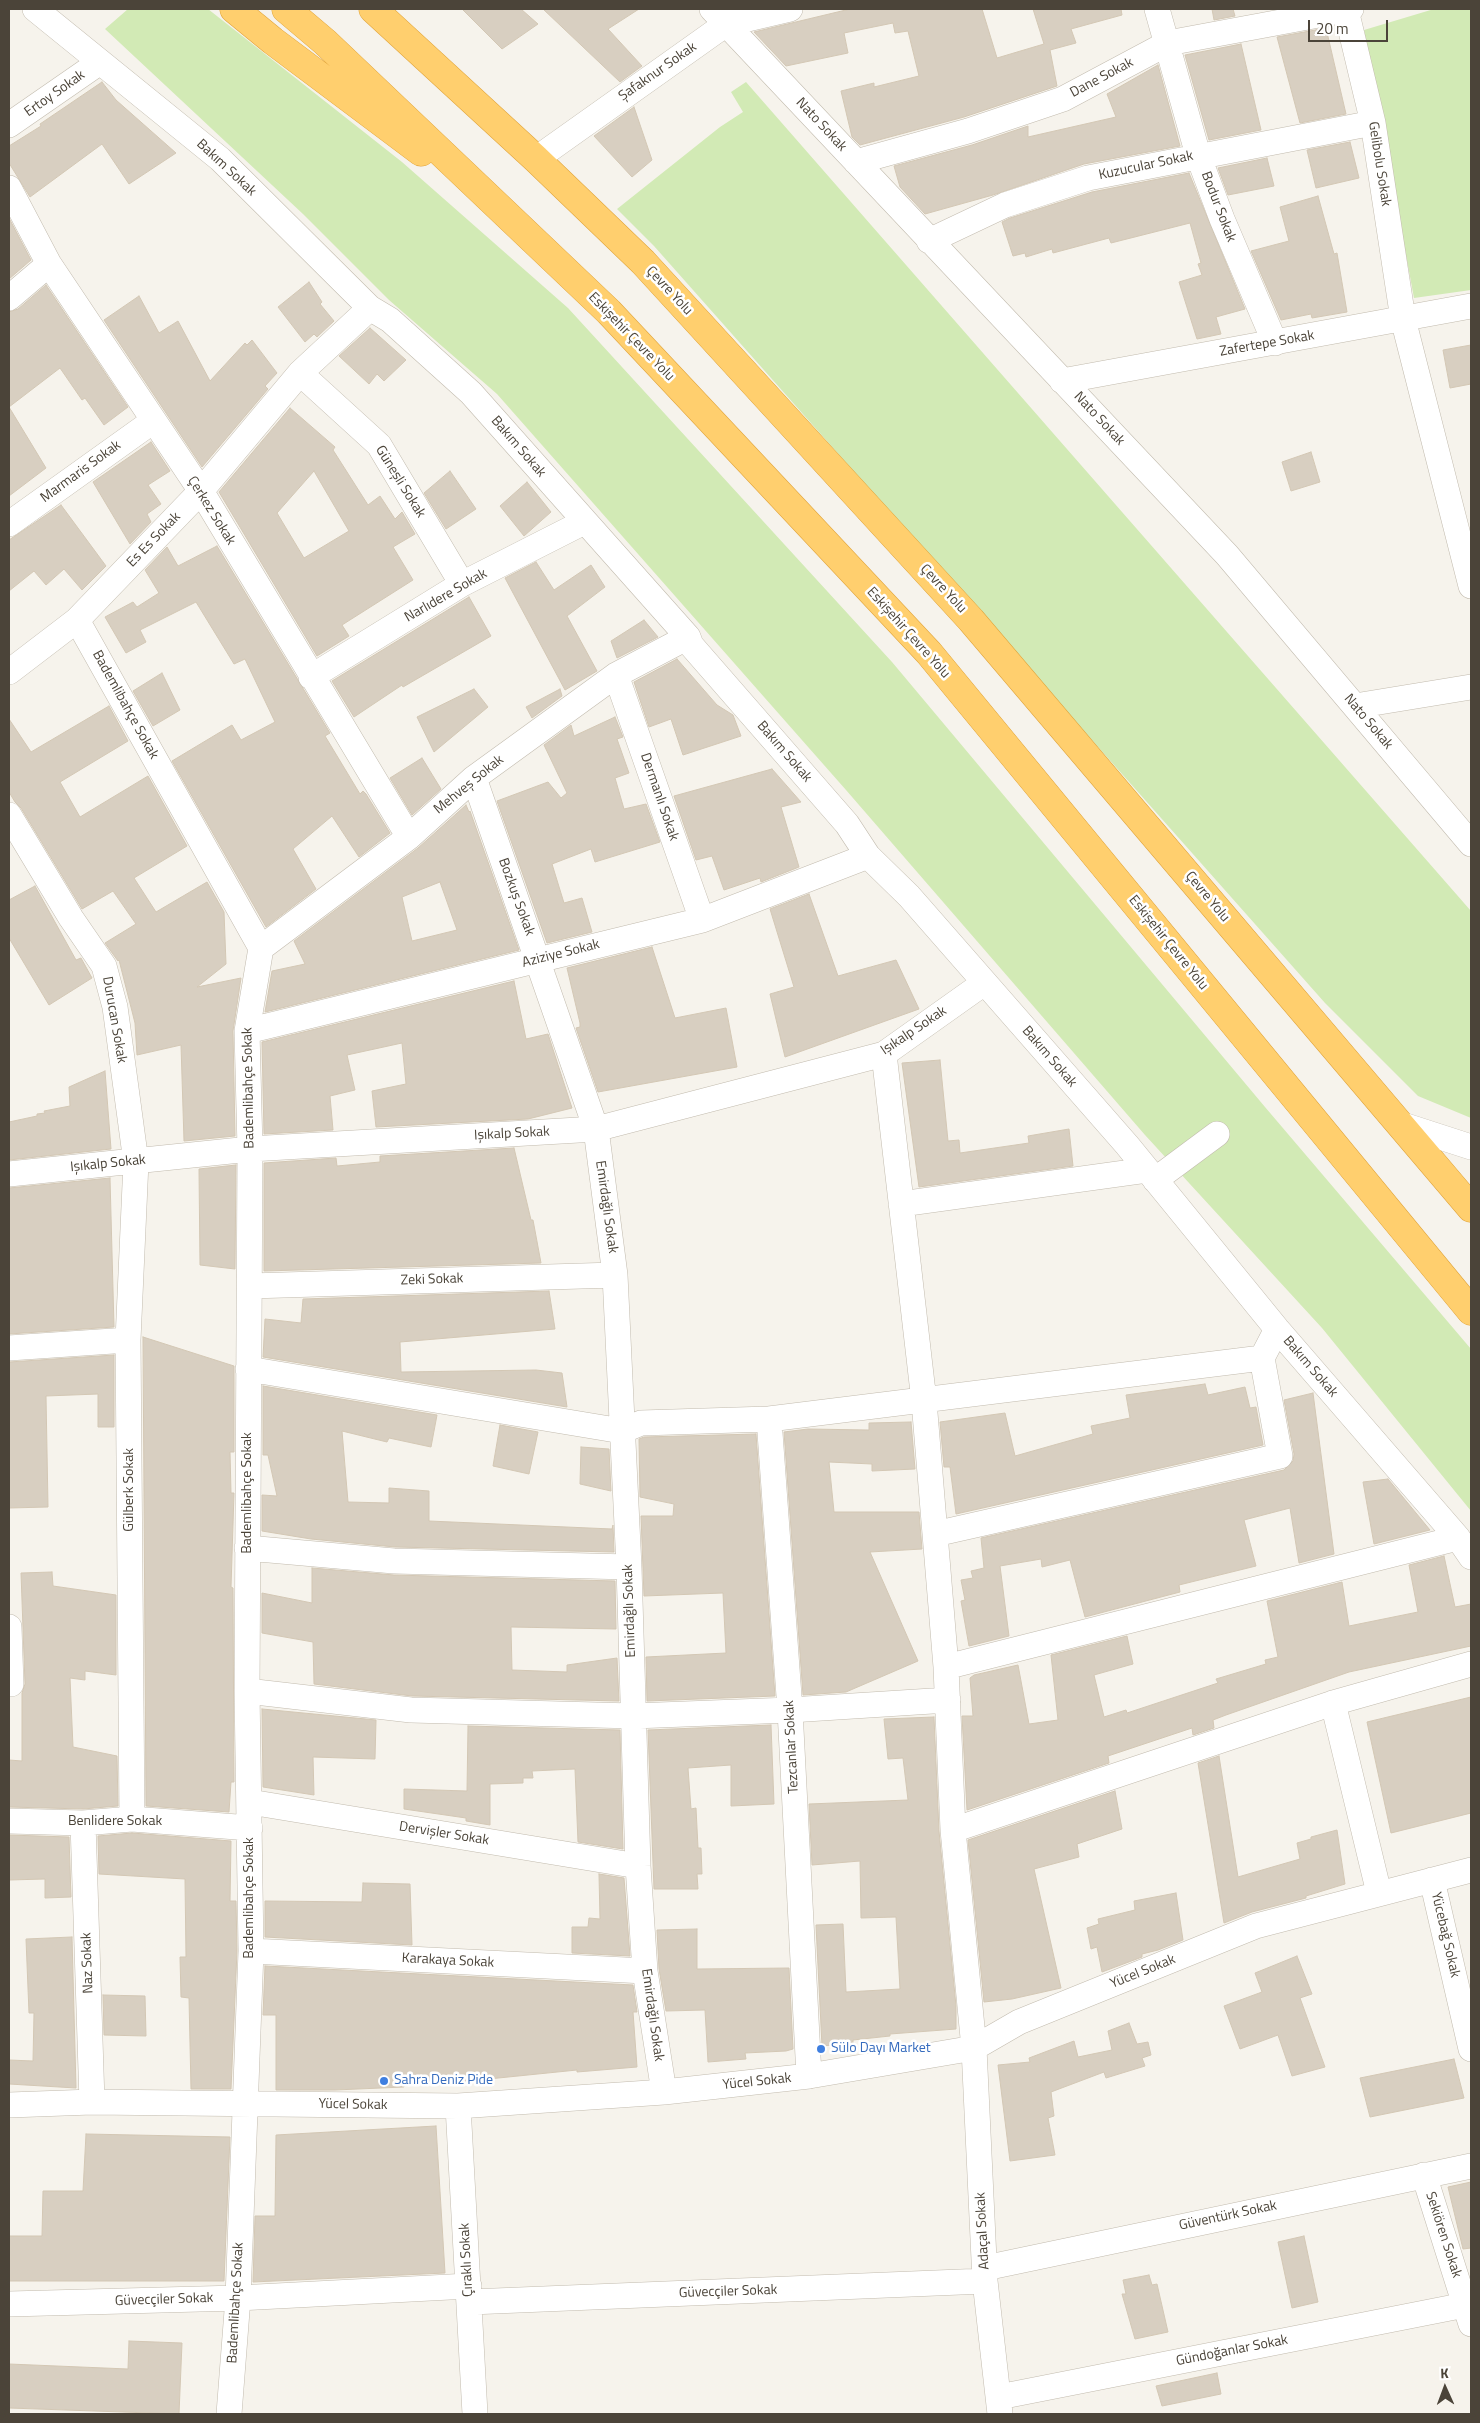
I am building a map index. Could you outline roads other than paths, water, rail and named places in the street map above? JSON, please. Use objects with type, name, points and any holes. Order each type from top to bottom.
[{"type":"highway","points":[[234,9],[411,146],[468,178]]},
{"type":"highway","name":"Eskişehir Çevre Yolu","points":[[286,9],[325,42],[609,312],[929,653],[1471,1311]]},
{"type":"highway","name":"Çevre Yolu","points":[[374,9],[536,158],[643,262],[971,620],[1471,1208]]},
{"type":"street","name":"Bakım Sokak","points":[[34,9],[220,159],[370,308],[390,320],[470,393],[688,637],[692,646],[848,824],[868,856],[909,896],[1151,1175],[1277,1329],[1465,1547]]},
{"type":"street","name":"Şafaknur Sokak","points":[[536,158],[719,16],[790,9]]},
{"type":"street","name":"Bodur Sokak","points":[[1158,9],[1198,155],[1222,219],[1275,343]]},
{"type":"street","name":"Dane Sokak","points":[[856,162],[968,131],[1063,99],[1168,43],[1348,9]]},
{"type":"street","name":"Gelibolu Sokak","points":[[1348,9],[1372,123],[1404,319],[1471,586]]},
{"type":"street","name":"Nato Sokak","points":[[719,16],[1227,555],[1471,844]]},
{"type":"street","name":"Ertoy Sokak","points":[[9,126],[100,62]]},
{"type":"street","name":"Kuzucular Sokak","points":[[929,241],[1005,205],[1088,178],[1198,155],[1372,123]]},
{"type":"street","name":"Çerkez Sokak","points":[[9,188],[49,264],[200,491],[408,837]]},
{"type":"street","points":[[9,298],[49,264]]},
{"type":"street","name":"Zafertepe Sokak","points":[[1062,381],[1471,306]]},
{"type":"street","name":"Es Es Sokak","points":[[9,672],[77,620],[200,491],[300,372],[370,308]]},
{"type":"street","name":"Güneşli Sokak","points":[[300,372],[379,445],[462,584]]},
{"type":"street","name":"Marmaris Sokak","points":[[9,524],[153,420]]},
{"type":"street","name":"Narlıdere Sokak","points":[[311,677],[462,584],[584,522]]},
{"type":"street","name":"Bademlibahçe Sokak","points":[[77,620],[261,948],[247,1030],[250,1149],[247,1691],[251,1951],[238,2298],[229,2414]]},
{"type":"street","name":"Mehveş Sokak","points":[[261,948],[408,837],[474,778],[616,675],[688,637]]},
{"type":"street","name":"Dermanlı Sokak","points":[[616,675],[702,920]]},
{"type":"street","points":[[1355,706],[1471,687]]},
{"type":"street","name":"Bozkuş Sokak","points":[[474,778],[596,1130]]},
{"type":"street","name":"Durucan Sokak","points":[[9,815],[71,918],[104,966],[115,1007],[136,1162]]},
{"type":"street","name":"Aziziye Sokak","points":[[247,1030],[702,920],[868,856]]},
{"type":"street","name":"Işıkalp Sokak","points":[[9,1174],[250,1149],[596,1130],[884,1054],[984,982]]},
{"type":"street","name":"Adaçal Sokak","points":[[884,1054],[924,1401],[946,1667],[953,1830],[974,2048],[985,2274],[999,2406]]},
{"type":"street","points":[[1400,1124],[1471,1147]]},
{"type":"street","name":"Emirdağlı Sokak","points":[[596,1130],[615,1275],[629,1567],[638,1866],[645,1971],[664,2092]]},
{"type":"street","points":[[901,1204],[1151,1175],[1217,1134]]},
{"type":"street","name":"Gülberk Sokak","points":[[132,1819],[128,1340],[136,1162]]},
{"type":"street","name":"Zeki Sokak","points":[[250,1286],[615,1275]]},
{"type":"street","points":[[935,1534],[1280,1456],[1262,1358],[1277,1329]]},
{"type":"street","points":[[9,1348],[128,1340]]},
{"type":"street","points":[[248,1369],[622,1431],[641,1423],[769,1419],[1262,1358]]},
{"type":"street","name":"Tezcanlar Sokak","points":[[769,1419],[790,1710],[809,2076]]},
{"type":"street","points":[[946,1667],[1465,1547]]},
{"type":"street","points":[[247,1548],[394,1561],[629,1567]]},
{"type":"street","points":[[9,1627],[12,1684],[9,1684]]},
{"type":"street","points":[[953,1830],[1333,1703],[1471,1664]]},
{"type":"street","points":[[247,1691],[411,1710],[634,1716],[790,1710],[948,1700]]},
{"type":"street","points":[[1333,1703],[1379,1893]]},
{"type":"street","name":"Dervişler Sokak","points":[[250,1802],[638,1866]]},
{"type":"street","name":"Benlidere Sokak","points":[[9,1821],[83,1823],[132,1819],[250,1828]]},
{"type":"street","name":"Naz Sokak","points":[[83,1823],[92,2102]]},
{"type":"street","name":"Yücel Sokak","points":[[9,2105],[92,2102],[458,2106],[664,2092],[809,2076],[974,2048],[1019,2022],[1256,1926],[1471,1870]]},
{"type":"street","name":"Yücebağ Sokak","points":[[1432,1880],[1471,2049]]},
{"type":"street","name":"Karakaya Sokak","points":[[251,1951],[645,1971]]},
{"type":"street","name":"Çıraklı Sokak","points":[[458,2106],[475,2414]]},
{"type":"street","name":"Güventürk Sokak","points":[[985,2274],[1424,2174],[1471,2166]]},
{"type":"street","name":"Sekiören Sokak","points":[[1424,2174],[1468,2315]]},
{"type":"street","name":"Güvecçiler Sokak","points":[[9,2304],[469,2294],[985,2274]]},
{"type":"street","name":"Gündoğanlar Sokak","points":[[999,2406],[1468,2315]]},
{"type":"place","name":"Sülo Dayı Market","points":[[821,2049]]},
{"type":"place","name":"Sahra Deniz Pide","points":[[384,2081]]}]
